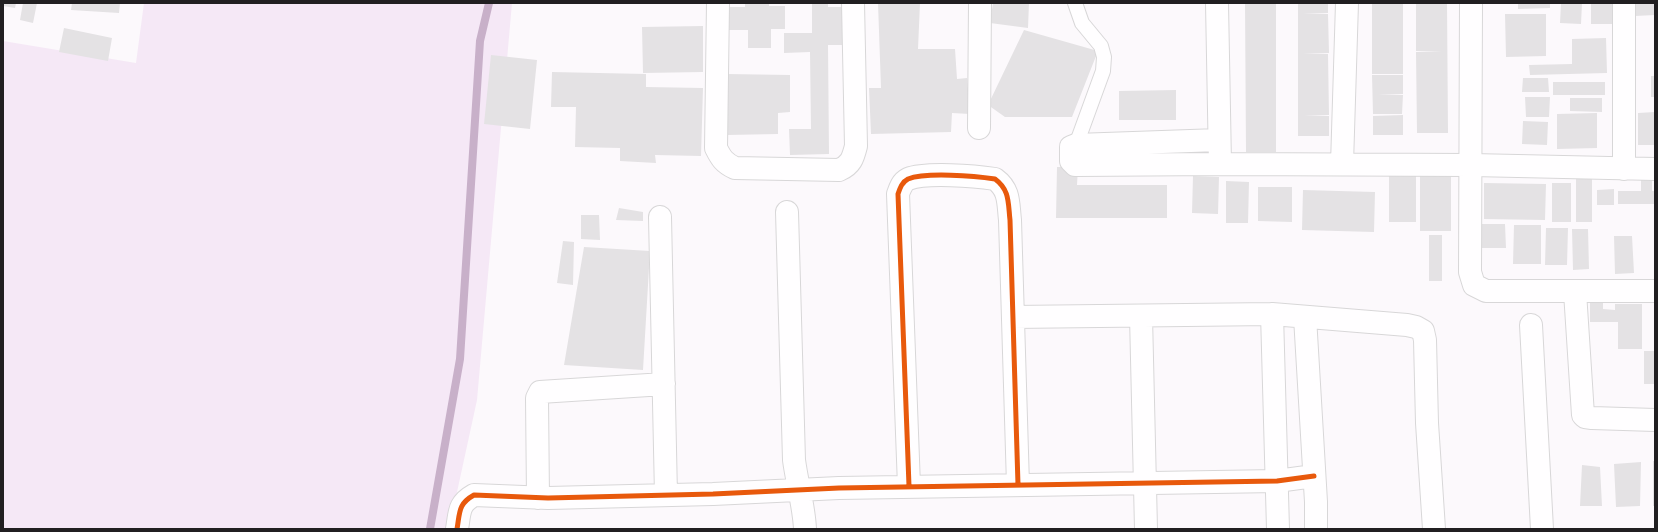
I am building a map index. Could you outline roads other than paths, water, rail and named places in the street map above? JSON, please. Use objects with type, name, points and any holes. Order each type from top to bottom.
[{"type":"street","points":[[718,3],[716,148],[720,158],[726,164],[735,168],[839,170],[848,166],[854,158],[856,146],[853,3]]},
{"type":"street","points":[[979,128],[980,3]]},
{"type":"street","points":[[1217,3],[1220,164]]},
{"type":"street","points":[[1342,164],[1347,3]]},
{"type":"street","points":[[1471,3],[1472,165],[1470,272],[1474,285],[1486,291],[1655,291]]},
{"type":"street","points":[[1624,3],[1624,169]]},
{"type":"street","points":[[1219,140],[1076,145],[1071,147],[1070,161],[1075,165],[1342,164],[1655,169]]},
{"type":"street","points":[[909,486],[898,194],[901,184],[908,179],[929,176],[995,179],[1002,184],[1007,193],[1010,220],[1018,485]]},
{"type":"street","points":[[787,212],[794,460],[798,489],[804,514],[805,529]]},
{"type":"street","points":[[660,217],[666,495]]},
{"type":"street","points":[[1575,292],[1583,415],[1585,417],[1592,418],[1655,420]]},
{"type":"street","points":[[1272,314],[1278,529]]},
{"type":"street","points":[[1013,317],[1272,314],[1416,327],[1423,331],[1425,340],[1427,423],[1434,529]]},
{"type":"street","points":[[1141,316],[1146,529]]},
{"type":"street","points":[[1305,317],[1316,529]]},
{"type":"street","points":[[1531,325],[1542,529]]},
{"type":"street","points":[[538,498],[538,398],[540,392],[664,384]]},
{"type":"street","points":[[457,529],[460,508],[465,500],[474,495],[538,498],[909,486],[1277,480],[1314,476]]},
{"type":"lane","points":[[1075,3],[1082,23],[1101,46],[1104,57],[1102,71],[1076,145]]},
{"type":"waterway","points":[[430,529],[460,359],[480,41],[489,3]]}]
